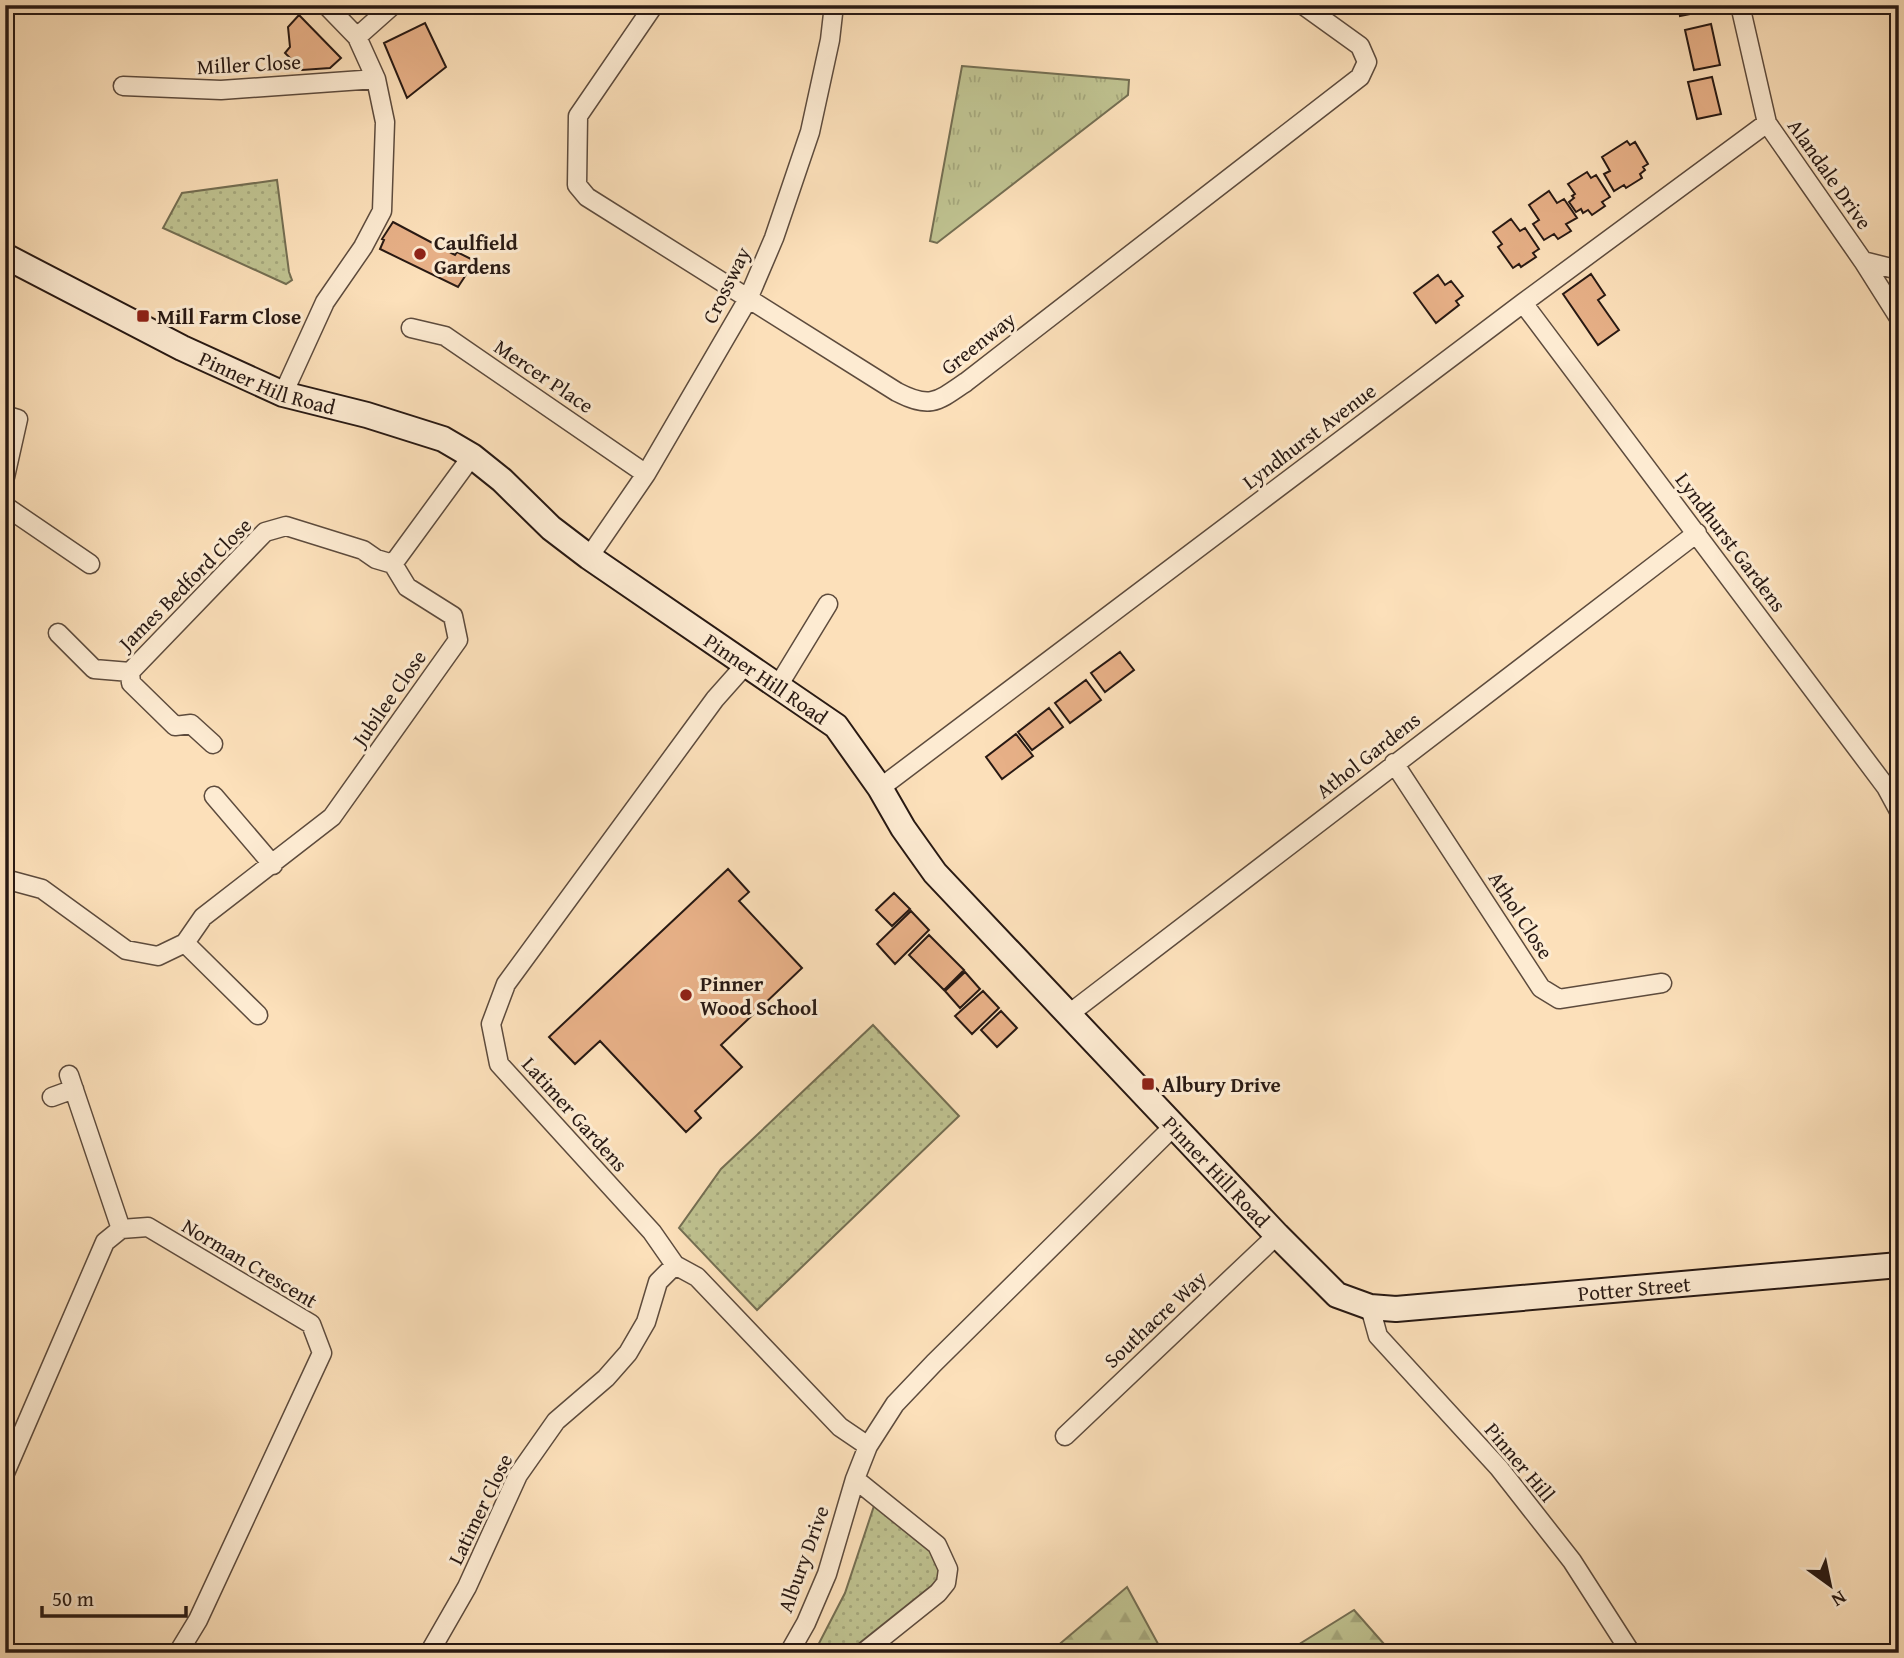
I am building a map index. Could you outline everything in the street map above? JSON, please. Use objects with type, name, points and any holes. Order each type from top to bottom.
[{"type":"street","points":[[283,394],[325,302],[363,247],[382,211],[385,122],[376,79],[357,37],[326,5]]},
{"type":"street","points":[[357,37],[393,5]]},
{"type":"street","name":"Greenway","points":[[654,5],[578,117],[577,185],[587,197],[917,402],[941,399],[1360,77],[1367,62],[1360,46],[1303,5]]},
{"type":"street","name":"Crossway","points":[[589,556],[646,474],[748,299],[774,238],[810,132],[830,40],[834,5]]},
{"type":"street","name":"Alandale Drive","points":[[1740,5],[1767,123],[1863,261],[1899,318]]},
{"type":"street","name":"Miller Close","points":[[123,86],[221,90],[376,79]]},
{"type":"street","name":"Lyndhurst Avenue","points":[[880,788],[1523,303],[1767,123]]},
{"type":"street","name":"Pinner Hill Road","points":[[5,256],[182,348],[283,394],[367,415],[443,439],[502,480],[551,528],[589,556],[836,726],[935,873],[1277,1236],[1337,1295],[1370,1307]]},
{"type":"street","points":[[1863,261],[1899,270]]},
{"type":"street","name":"Lyndhurst Gardens","points":[[1523,303],[1886,787],[1899,811]]},
{"type":"street","name":"Mercer Place","points":[[411,328],[445,336],[646,474]]},
{"type":"street","points":[[5,477],[11,417]]},
{"type":"street","points":[[394,564],[471,456]]},
{"type":"street","points":[[5,506],[90,564]]},
{"type":"street","name":"James Bedford Close","points":[[58,633],[94,669],[130,672],[265,532],[286,526],[363,550],[376,559],[394,564]]},
{"type":"street","name":"Athol Gardens","points":[[1069,1014],[1697,533]]},
{"type":"street","name":"Jubilee Close","points":[[185,943],[203,917],[332,817],[458,640],[453,616],[407,587],[394,564]]},
{"type":"street","points":[[778,686],[828,604]]},
{"type":"street","name":"Latimer Gardens","points":[[747,663],[715,699],[506,984],[491,1024],[499,1064],[652,1232],[675,1265],[697,1277],[840,1427],[869,1446]]},
{"type":"street","points":[[130,672],[131,683],[175,726],[191,724],[213,744]]},
{"type":"street","name":"Athol Close","points":[[1394,763],[1541,988],[1559,999],[1662,984]]},
{"type":"street","points":[[214,796],[273,865]]},
{"type":"street","points":[[5,879],[42,889],[126,950],[158,956],[185,943],[258,1015]]},
{"type":"street","points":[[5,1473],[105,1242],[121,1229],[71,1082],[52,1097]]},
{"type":"street","name":"Albury Drive","points":[[789,1653],[806,1623],[827,1574],[855,1479],[869,1446],[895,1405],[934,1363],[1175,1125]]},
{"type":"street","name":"Norman Crescent","points":[[121,1229],[148,1227],[311,1324],[322,1353],[198,1620],[178,1653]]},
{"type":"street","name":"Southacre Way","points":[[1065,1436],[1277,1236]]},
{"type":"street","name":"Latimer Close","points":[[432,1648],[467,1587],[519,1475],[556,1420],[606,1378],[628,1353],[646,1322],[658,1282],[675,1265]]},
{"type":"street","name":"Potter Street","points":[[1370,1307],[1396,1309],[1899,1265]]},
{"type":"street","name":"Pinner Hill","points":[[1370,1307],[1378,1336],[1499,1468],[1572,1561],[1631,1653]]},
{"type":"street","points":[[855,1479],[937,1545],[948,1570],[946,1583],[938,1593],[863,1653]]},
{"type":"green space","points":[[124,5],[275,5],[274,12]]},
{"type":"green space","points":[[962,66],[1129,80],[1128,95],[937,243],[930,241]]},
{"type":"green space","points":[[277,180],[292,280],[286,284],[163,228],[182,193]]},
{"type":"green space","points":[[873,1025],[959,1116],[757,1310],[679,1228],[721,1169]]},
{"type":"green space","points":[[874,1506],[934,1552],[943,1569],[935,1583],[847,1653],[814,1653],[845,1593]]},
{"type":"green space","points":[[1127,1587],[1163,1653],[1049,1653]]},
{"type":"green space","points":[[1354,1610],[1392,1653],[1285,1653]]},
{"type":"building","points":[[1678,5],[1703,5],[1705,11],[1680,16]]},
{"type":"building","points":[[299,15],[341,58],[330,68],[302,70],[285,53],[290,47],[288,27]]},
{"type":"building","points":[[425,23],[446,67],[407,98],[384,43]]},
{"type":"building","points":[[1711,24],[1720,65],[1694,70],[1685,30]]},
{"type":"building","points":[[1712,77],[1721,114],[1697,119],[1688,82]]},
{"type":"building","points":[[1627,141],[1630,145],[1635,142],[1648,164],[1640,174],[1642,178],[1626,188],[1624,185],[1614,191],[1604,174],[1610,171],[1602,157]]},
{"type":"building","points":[[1587,172],[1591,178],[1596,175],[1610,197],[1602,202],[1605,206],[1592,215],[1588,210],[1583,213],[1581,209],[1576,212],[1569,202],[1575,194],[1568,184]]},
{"type":"building","points":[[1549,191],[1557,203],[1564,199],[1577,218],[1566,224],[1571,231],[1558,239],[1554,234],[1544,240],[1533,224],[1539,220],[1529,205]]},
{"type":"building","points":[[1511,219],[1520,231],[1525,228],[1539,249],[1533,253],[1536,257],[1521,267],[1519,264],[1513,268],[1498,247],[1502,244],[1493,232]]},
{"type":"building","name":"Caulfield Gardens","points":[[393,222],[455,255],[457,252],[475,261],[458,287],[380,249],[384,240],[382,239]]},
{"type":"building","points":[[1591,274],[1605,295],[1598,300],[1619,330],[1598,345],[1563,294]]},
{"type":"building","points":[[1438,275],[1445,285],[1451,281],[1463,296],[1456,301],[1459,305],[1436,323],[1414,293]]},
{"type":"building","points":[[1120,652],[1134,670],[1105,692],[1091,673]]},
{"type":"building","points":[[1086,680],[1101,700],[1070,723],[1055,703]]},
{"type":"building","points":[[1049,708],[1063,727],[1032,750],[1018,732]]},
{"type":"building","points":[[1016,734],[1033,756],[1002,779],[986,757]]},
{"type":"building","points":[[728,869],[749,892],[739,901],[802,968],[721,1045],[742,1067],[695,1111],[701,1118],[686,1132],[600,1041],[575,1064],[549,1037]]},
{"type":"building","points":[[894,893],[910,909],[892,926],[876,910]]},
{"type":"building","points":[[911,911],[929,930],[895,964],[877,944]]},
{"type":"building","points":[[929,935],[964,970],[944,990],[909,955]]},
{"type":"building","points":[[965,972],[980,989],[960,1008],[945,991]]},
{"type":"building","points":[[983,991],[999,1008],[972,1034],[955,1016]]},
{"type":"building","points":[[1001,1011],[1017,1028],[997,1047],[981,1030]]},
{"type":"place","name":"Caulfield Gardens","points":[[420,254]]},
{"type":"place","name":"Mill Farm Close","points":[[143,316]]},
{"type":"place","name":"Pinner Wood School","points":[[686,995]]},
{"type":"place","name":"Albury Drive","points":[[1148,1084]]}]
